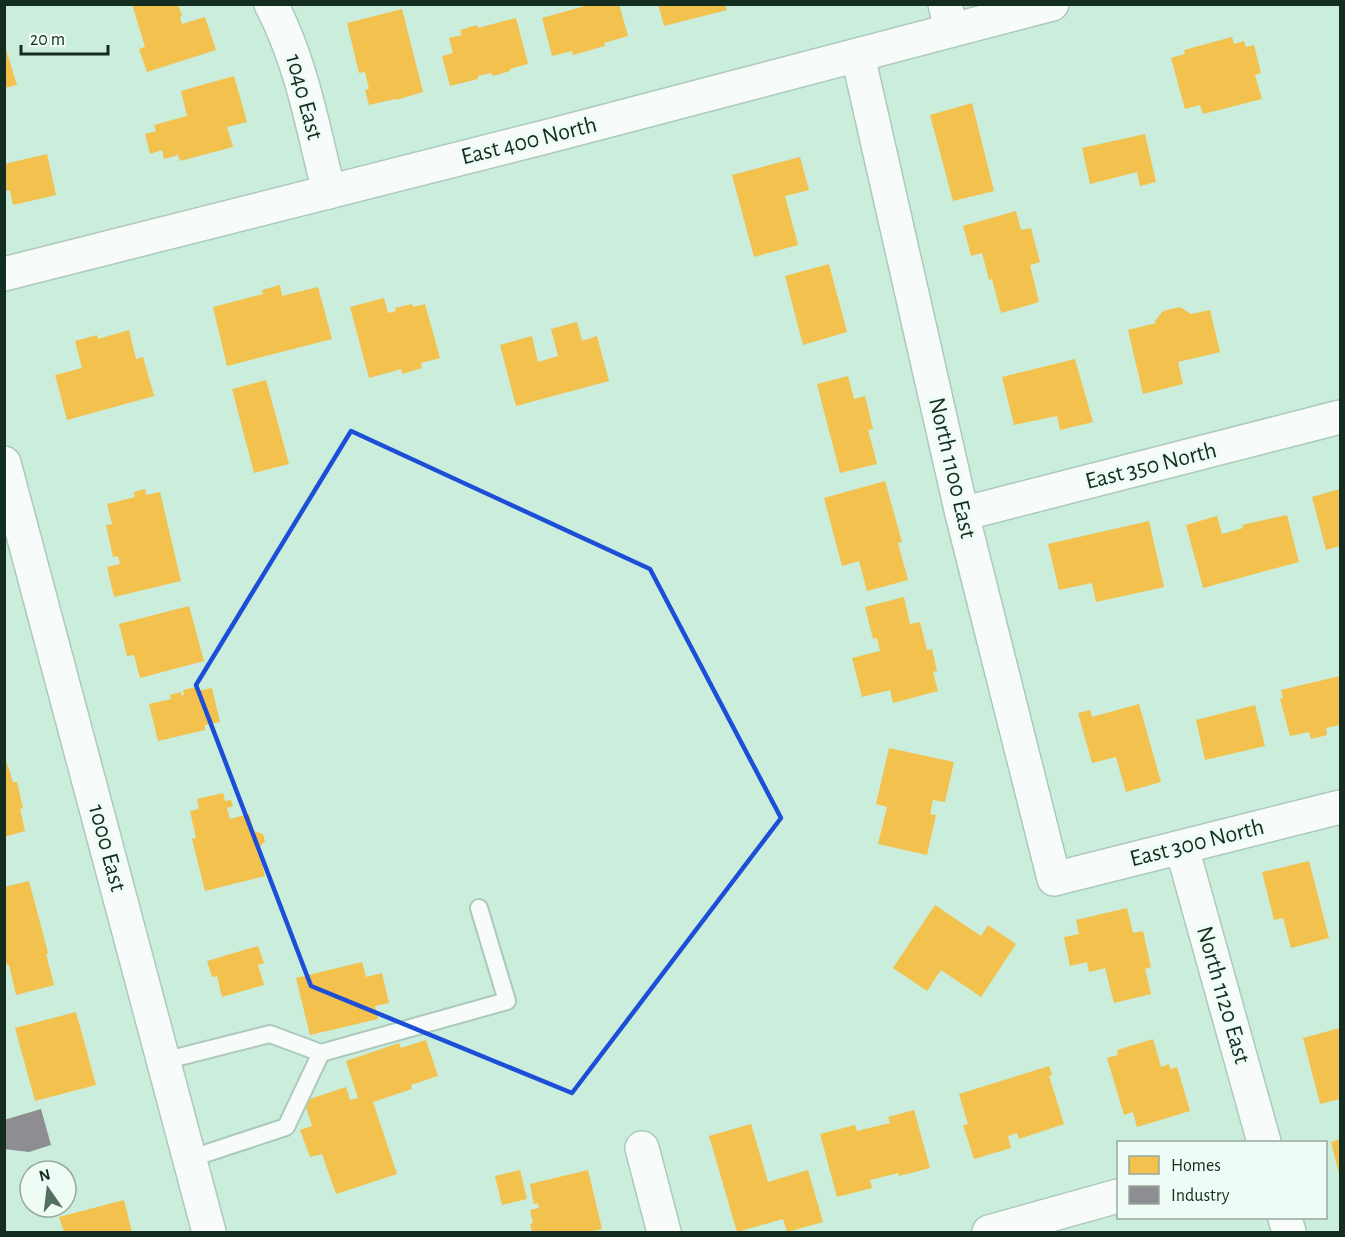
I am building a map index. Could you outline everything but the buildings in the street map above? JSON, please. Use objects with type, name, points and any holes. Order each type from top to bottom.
[{"type":"street","name":"1040 East","points":[[271,4],[284,28],[300,76],[329,192]]},
{"type":"street","name":"East 400 North","points":[[4,274],[858,56],[948,17],[1052,4]]},
{"type":"street","name":"North 1100 East","points":[[858,56],[962,514],[1054,879]]},
{"type":"street","name":"East 350 North","points":[[962,514],[1341,417]]},
{"type":"street","name":"1000 East","points":[[4,463],[209,1233]]},
{"type":"street","name":"East 300 North","points":[[1054,879],[1341,807]]},
{"type":"street","name":"North 1120 East","points":[[1182,848],[1263,1141]]},
{"type":"street","points":[[642,1148],[664,1233]]},
{"type":"street","points":[[989,1233],[1117,1197]]},
{"type":"lane","points":[[163,1061],[270,1034],[321,1053],[507,1001],[479,908]]},
{"type":"lane","points":[[189,1159],[286,1127],[321,1053]]},
{"type":"highlighted area","points":[[351,431],[650,569],[781,818],[572,1093],[311,986],[196,685]]}]
